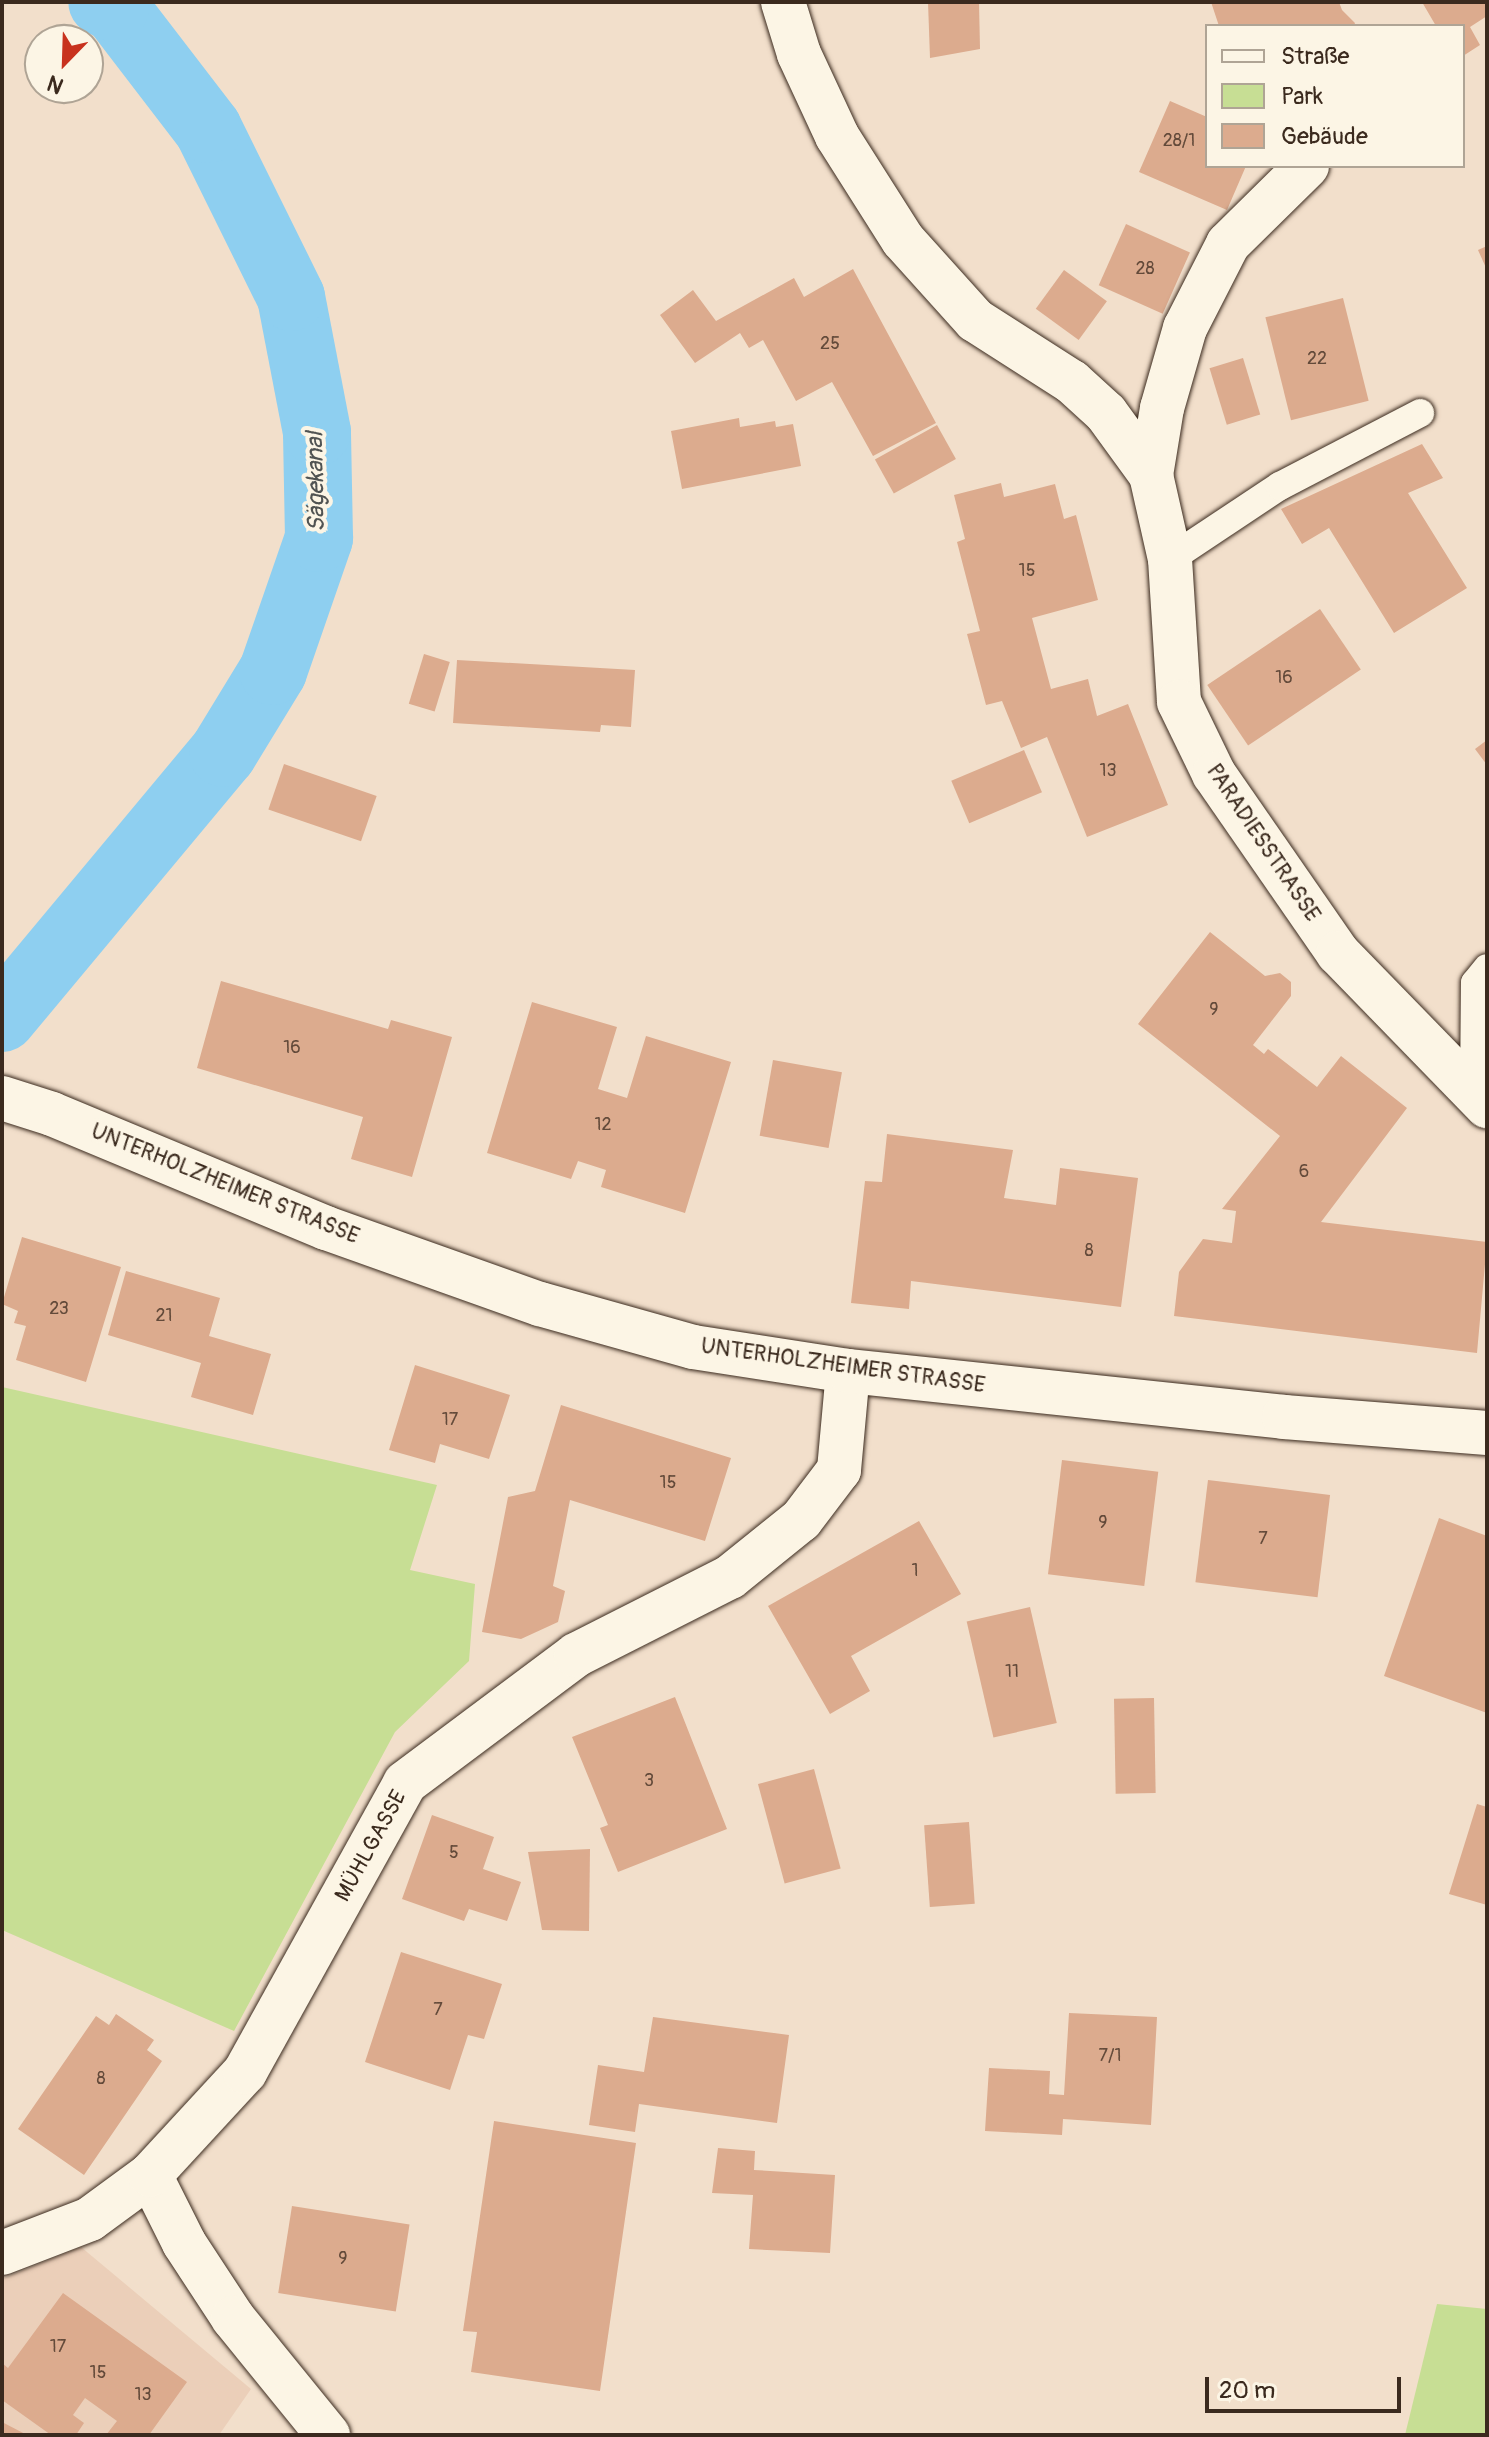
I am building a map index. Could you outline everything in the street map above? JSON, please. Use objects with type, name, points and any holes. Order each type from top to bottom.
[{"type":"street","name":"PARADIESSTRASSE","points":[[783,2],[799,54],[837,136],[903,240],[975,320],[1072,382],[1106,413],[1151,475]]},
{"type":"street","name":"PARADIESSTRASSE","points":[[1305,168],[1228,244],[1185,328],[1162,408],[1151,475],[1170,559],[1179,702],[1214,774],[1338,953],[1480,1100]]},
{"type":"street","name":"UNTERHOLZHEIMER STRASSE","points":[[2,1098],[52,1114],[326,1228],[540,1304],[693,1347],[848,1371],[1284,1417],[1487,1433]]},
{"type":"street","name":"MÜHLGASSE","points":[[2,2253],[90,2219],[150,2175],[245,2072],[405,1783],[576,1655],[730,1577],[801,1520],[839,1470],[848,1371]]},
{"type":"street","points":[[150,2175],[184,2243],[233,2318],[328,2435]]},
{"type":"lane","points":[[1170,559],[1280,486],[1420,413]]},
{"type":"lane","points":[[1480,1100],[1475,983],[1487,968]]},
{"type":"shaded area","points":[[81,2247],[251,2389],[219,2435],[2,2435],[2,2279]]},
{"type":"green space","points":[[2,1387],[437,1485],[410,1570],[475,1584],[469,1661],[395,1732],[234,2031],[2,1930]]},
{"type":"green space","points":[[1437,2304],[1487,2309],[1487,2435],[1405,2435]]},
{"type":"building","points":[[928,2],[979,2],[980,49],[930,58]]},
{"type":"building","points":[[1211,2],[1339,2],[1342,10],[1355,23],[1355,24],[1218,24]]},
{"type":"building","points":[[1422,2],[1487,2],[1487,16],[1470,27],[1480,45],[1465,55],[1465,24],[1435,24]]},
{"type":"building","points":[[1170,101],[1205,116],[1205,168],[1245,168],[1227,210],[1139,172]]},
{"type":"building","points":[[1126,224],[1190,252],[1163,314],[1099,285]]},
{"type":"building","points":[[1487,246],[1487,270],[1478,250]]},
{"type":"building","points":[[853,269],[936,423],[873,456],[832,382],[796,401],[763,340],[749,348],[740,333],[695,363],[660,315],[693,290],[716,321],[794,278],[804,297]]},
{"type":"building","points":[[1064,270],[1107,301],[1079,340],[1036,309]]},
{"type":"building","points":[[1343,298],[1369,401],[1291,420],[1265,317]]},
{"type":"building","points":[[1243,358],[1260,414],[1227,425],[1210,368]]},
{"type":"building","points":[[739,418],[740,427],[775,421],[776,427],[793,424],[801,466],[682,489],[671,431]]},
{"type":"building","points":[[937,425],[956,459],[894,494],[875,459]]},
{"type":"building","points":[[1422,444],[1443,478],[1408,493],[1467,588],[1394,633],[1329,528],[1302,544],[1281,509]]},
{"type":"building","points":[[1001,483],[1004,497],[1055,484],[1064,519],[1076,515],[1098,600],[1032,618],[1051,689],[1088,679],[1097,716],[1128,704],[1168,805],[1087,837],[1047,737],[1021,748],[1002,701],[986,705],[967,634],[980,631],[957,542],[965,539],[954,495]]},
{"type":"building","points":[[1320,609],[1361,670],[1248,746],[1207,685]]},
{"type":"building","points":[[424,654],[450,662],[435,712],[409,704]]},
{"type":"building","points":[[457,660],[635,670],[631,727],[601,725],[600,732],[453,723]]},
{"type":"building","points":[[1487,740],[1487,765],[1475,749]]},
{"type":"building","points":[[1024,750],[1042,792],[969,823],[951,781]]},
{"type":"building","points":[[284,764],[377,796],[361,841],[268,809]]},
{"type":"building","points":[[1210,932],[1265,976],[1280,973],[1291,982],[1291,996],[1253,1045],[1264,1054],[1268,1049],[1317,1087],[1341,1056],[1407,1108],[1321,1222],[1487,1242],[1477,1353],[1174,1316],[1179,1272],[1203,1239],[1232,1243],[1236,1211],[1222,1209],[1280,1136],[1138,1024]]},
{"type":"building","points":[[221,981],[388,1029],[391,1020],[452,1037],[412,1177],[351,1159],[363,1117],[197,1068]]},
{"type":"building","points":[[532,1002],[617,1027],[598,1089],[627,1098],[646,1036],[731,1062],[685,1213],[601,1187],[606,1170],[578,1161],[571,1179],[487,1153]]},
{"type":"building","points":[[773,1060],[842,1072],[829,1148],[760,1136]]},
{"type":"building","points":[[887,1134],[1013,1150],[1004,1198],[1056,1205],[1060,1168],[1138,1178],[1121,1307],[911,1281],[909,1309],[851,1303],[865,1181],[882,1182]]},
{"type":"building","points":[[22,1237],[121,1267],[86,1382],[16,1360],[26,1326],[14,1323],[18,1311],[2,1304]]},
{"type":"building","points":[[126,1271],[220,1298],[209,1336],[271,1354],[253,1415],[191,1397],[201,1363],[108,1335]]},
{"type":"building","points":[[415,1365],[510,1395],[489,1459],[440,1444],[435,1463],[389,1450]]},
{"type":"building","points":[[561,1405],[731,1458],[705,1541],[570,1500],[553,1586],[565,1591],[558,1622],[521,1639],[482,1632],[508,1497],[535,1491]]},
{"type":"building","points":[[1062,1460],[1158,1472],[1144,1586],[1048,1574]]},
{"type":"building","points":[[1208,1480],[1330,1495],[1318,1597],[1195,1582]]},
{"type":"building","points":[[1439,1518],[1487,1536],[1487,1713],[1384,1676]]},
{"type":"building","points":[[919,1521],[961,1594],[851,1656],[870,1691],[830,1714],[768,1606]]},
{"type":"building","points":[[1030,1607],[1057,1723],[993,1738],[967,1622]]},
{"type":"building","points":[[675,1697],[727,1829],[618,1872],[600,1828],[608,1825],[572,1737]]},
{"type":"building","points":[[1154,1698],[1156,1793],[1116,1794],[1114,1699]]},
{"type":"building","points":[[814,1769],[841,1868],[785,1884],[758,1784]]},
{"type":"building","points":[[1477,1804],[1487,1807],[1487,1905],[1449,1894]]},
{"type":"building","points":[[432,1815],[494,1837],[483,1869],[521,1882],[507,1921],[469,1909],[464,1921],[402,1899]]},
{"type":"building","points":[[969,1822],[975,1904],[930,1907],[924,1825]]},
{"type":"building","points":[[590,1849],[589,1931],[542,1930],[528,1852]]},
{"type":"building","points":[[401,1952],[502,1984],[484,2039],[468,2035],[450,2090],[365,2062]]},
{"type":"building","points":[[1069,2013],[1157,2017],[1151,2125],[1063,2119],[1062,2135],[985,2131],[989,2068],[1050,2071],[1049,2094],[1064,2095]]},
{"type":"building","points":[[116,2014],[154,2040],[147,2050],[162,2061],[84,2175],[18,2129],[96,2016],[109,2025]]},
{"type":"building","points":[[653,2017],[789,2035],[777,2123],[639,2104],[635,2132],[589,2125],[598,2065],[644,2072]]},
{"type":"building","points":[[494,2121],[636,2143],[600,2391],[471,2372],[477,2332],[463,2331]]},
{"type":"building","points":[[718,2148],[755,2151],[754,2170],[835,2175],[830,2253],[749,2249],[753,2195],[712,2193]]},
{"type":"building","points":[[292,2206],[410,2225],[396,2312],[278,2293]]},
{"type":"building","points":[[63,2293],[187,2382],[149,2435],[106,2435],[117,2421],[85,2398],[73,2415],[84,2423],[76,2435],[51,2435],[2,2400],[2,2363],[8,2368]]},
{"type":"building","points":[[2,2422],[27,2435],[2,2435]]},
{"type":"waterway","name":"Sägekanal","points":[[2,1018],[223,753],[273,671],[319,538],[317,432],[291,297],[208,129],[115,8],[102,2]]}]
